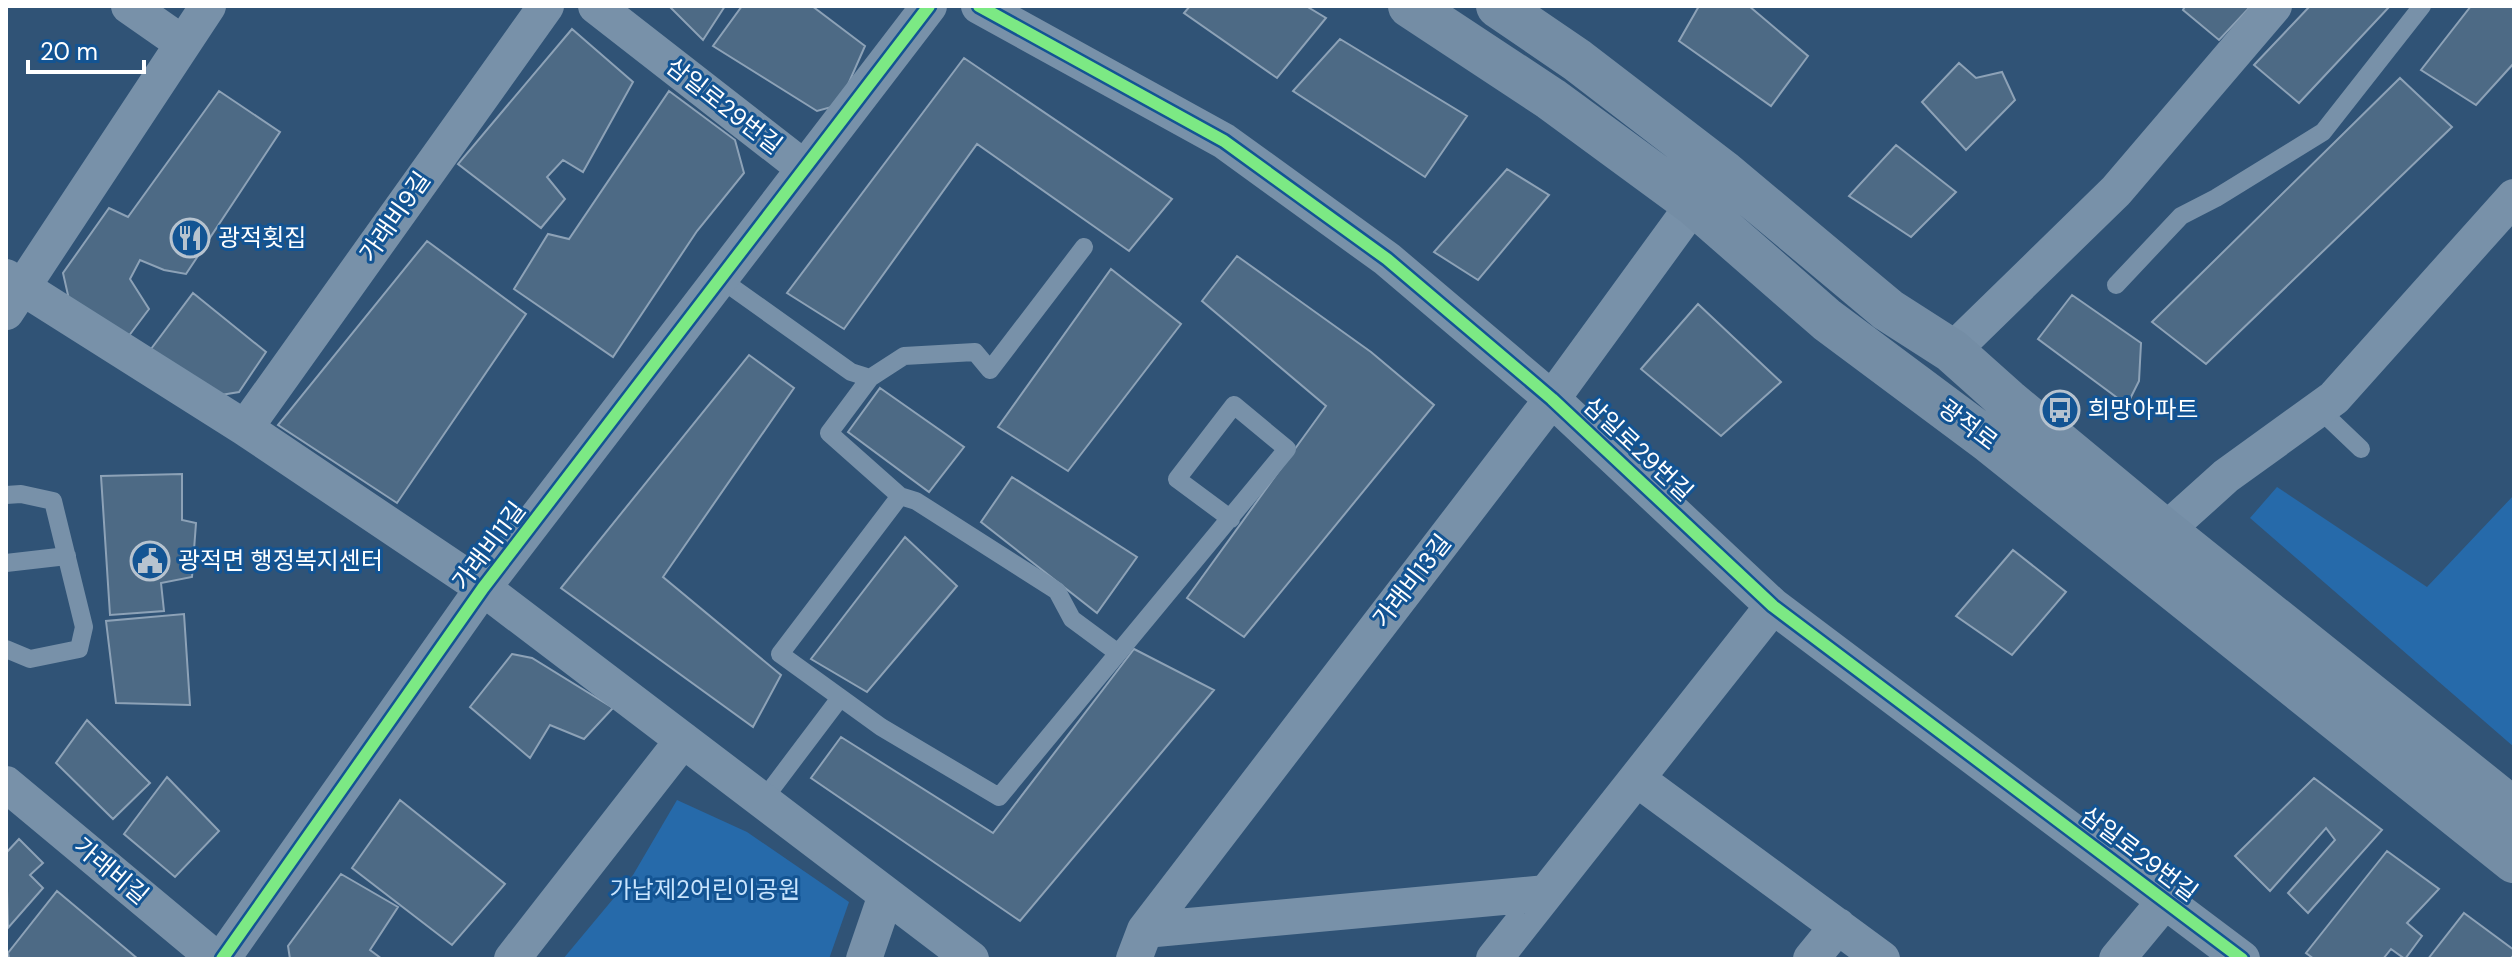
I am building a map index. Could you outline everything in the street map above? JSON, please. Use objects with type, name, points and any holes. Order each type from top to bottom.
[{"type":"main road","name":"광적로","points":[[1410,6],[1551,99],[1694,204],[1827,320],[1988,440],[2514,861]]},
{"type":"main road","name":"광적로","points":[[1498,6],[1577,60],[1723,172],[1888,310],[1952,351],[2165,531],[2514,810]]},
{"type":"street","points":[[129,6],[182,43]]},
{"type":"street","points":[[208,6],[11,292],[245,428],[483,588],[971,959]]},
{"type":"street","name":"가래비9길","points":[[245,428],[546,6]]},
{"type":"street","name":"삼일로29번길","points":[[596,6],[804,168],[929,6]]},
{"type":"street","name":"삼일로29번길","points":[[979,6],[1224,141],[1387,259],[1552,399],[1773,606],[2242,959]]},
{"type":"street","points":[[1952,351],[2116,191],[2274,6]]},
{"type":"street","name":"가래비11길","points":[[222,959],[483,588],[804,168]]},
{"type":"street","points":[[2165,531],[2226,476],[2334,398],[2514,197]]},
{"type":"street","name":"가래비13길","points":[[1140,944],[1552,399],[1694,204]]},
{"type":"street","points":[[1494,959],[1773,606]]},
{"type":"street","points":[[512,959],[683,740]]},
{"type":"street","points":[[1637,779],[1882,959]]},
{"type":"street","name":"가래비길","points":[[6,784],[216,959]]},
{"type":"street","points":[[1140,944],[1546,893]]},
{"type":"street","points":[[864,959],[886,895]]},
{"type":"street","points":[[2117,959],[2165,901]]},
{"type":"street","points":[[1811,959],[1838,926]]},
{"type":"lane","points":[[2116,285],[2181,216],[2323,132],[2422,6]]},
{"type":"lane","points":[[1084,247],[990,370],[975,352],[904,356],[870,378],[829,433],[900,496],[916,501],[1057,591],[1072,619],[1118,653]]},
{"type":"lane","points":[[719,278],[851,372],[870,378]]},
{"type":"lane","points":[[900,496],[780,654],[881,727],[999,797],[1231,519],[1287,449],[1234,405],[1177,479],[1231,519]]},
{"type":"lane","points":[[2319,409],[2361,449]]},
{"type":"lane","points":[[6,495],[21,494],[53,501],[84,627],[79,649],[30,659],[6,649]]},
{"type":"lane","points":[[6,563],[67,556]]},
{"type":"lane","points":[[763,800],[840,698]]},
{"type":"green space","points":[[2277,487],[2427,587],[2514,495],[2514,747],[2250,518]]},
{"type":"green space","name":"가납제2어린이공원","points":[[677,800],[747,832],[849,902],[829,959],[563,959],[633,875]]},
{"type":"building","points":[[669,6],[725,6],[703,40]]},
{"type":"building","points":[[742,6],[812,6],[865,46],[839,105],[817,111],[713,46]]},
{"type":"building","points":[[1190,6],[1306,6],[1326,18],[1277,78],[1184,13]]},
{"type":"building","points":[[1699,6],[1749,6],[1808,56],[1771,106],[1679,41]]},
{"type":"building","points":[[2185,6],[2251,6],[2219,40],[2183,10]]},
{"type":"building","points":[[2310,6],[2390,6],[2299,103],[2254,65]]},
{"type":"building","points":[[2471,6],[2514,6],[2514,63],[2476,105],[2421,70]]},
{"type":"building","points":[[572,29],[633,82],[583,172],[563,160],[547,177],[565,199],[541,228],[458,164]]},
{"type":"building","points":[[1340,39],[1467,116],[1425,177],[1293,91]]},
{"type":"building","points":[[964,58],[1172,199],[1129,251],[977,144],[844,329],[787,293]]},
{"type":"building","points":[[1959,63],[1976,78],[2002,72],[2015,100],[1966,150],[1922,102]]},
{"type":"building","points":[[2400,78],[2452,127],[2206,364],[2152,322]]},
{"type":"building","points":[[219,91],[280,132],[186,274],[164,270],[140,260],[130,279],[149,309],[125,341],[70,304],[63,273],[109,208],[128,217]]},
{"type":"building","points":[[669,91],[735,140],[744,173],[697,231],[613,357],[514,289],[548,234],[569,239]]},
{"type":"building","points":[[1896,145],[1956,192],[1911,237],[1849,196]]},
{"type":"building","points":[[1507,169],[1549,195],[1478,280],[1434,252]]},
{"type":"building","points":[[427,241],[526,314],[397,503],[278,425]]},
{"type":"building","points":[[1237,256],[1371,352],[1434,405],[1244,637],[1187,598],[1326,406],[1202,301]]},
{"type":"building","points":[[1111,269],[1181,324],[1068,471],[998,427]]},
{"type":"building","points":[[193,293],[266,352],[239,392],[215,396],[151,349]]},
{"type":"building","points":[[2072,295],[2141,343],[2139,381],[2127,405],[2038,339]]},
{"type":"building","points":[[1698,304],[1781,382],[1721,436],[1641,369]]},
{"type":"building","points":[[749,355],[794,388],[663,577],[781,675],[753,727],[561,588]]},
{"type":"building","points":[[880,388],[964,447],[929,492],[848,432]]},
{"type":"building","name":"광적면 행정복지센터","points":[[182,474],[182,520],[196,523],[192,577],[161,583],[164,611],[110,615],[101,476]]},
{"type":"building","points":[[1012,477],[1137,557],[1097,613],[981,522]]},
{"type":"building","points":[[905,537],[957,586],[867,692],[811,659]]},
{"type":"building","points":[[2013,550],[2066,592],[2012,655],[1956,616]]},
{"type":"building","points":[[184,614],[190,705],[116,703],[106,621]]},
{"type":"building","points":[[1134,649],[1214,690],[1020,921],[811,778],[841,737],[993,833]]},
{"type":"building","points":[[512,654],[532,658],[613,708],[584,739],[550,725],[530,758],[470,707]]},
{"type":"building","points":[[87,720],[150,783],[113,819],[56,763]]},
{"type":"building","points":[[167,777],[219,831],[175,877],[124,834]]},
{"type":"building","points":[[2314,778],[2382,830],[2308,913],[2288,893],[2335,840],[2326,828],[2270,891],[2235,856]]},
{"type":"building","points":[[400,800],[505,884],[452,945],[352,868]]},
{"type":"building","points":[[19,839],[43,863],[30,875],[43,888],[8,928],[6,853]]},
{"type":"building","points":[[2387,851],[2439,889],[2407,923],[2422,936],[2405,959],[2391,949],[2383,959],[2314,959],[2306,953]]},
{"type":"building","points":[[341,874],[398,907],[370,950],[382,959],[290,959],[288,946]]},
{"type":"building","points":[[57,891],[138,959],[9,959],[8,953]]},
{"type":"building","points":[[2464,913],[2514,950],[2514,955],[2510,959],[2428,959]]},
{"type":"cycle path","points":[[222,959],[483,588],[929,6]]},
{"type":"cycle path","points":[[979,6],[1224,141],[1387,259],[1552,399],[1773,606],[2242,959]]},
{"type":"place","name":"광적횟집","points":[[190,238]]},
{"type":"place","name":"희망아파트","points":[[2060,410]]},
{"type":"place","name":"광적면 행정복지센터","points":[[150,561]]}]
